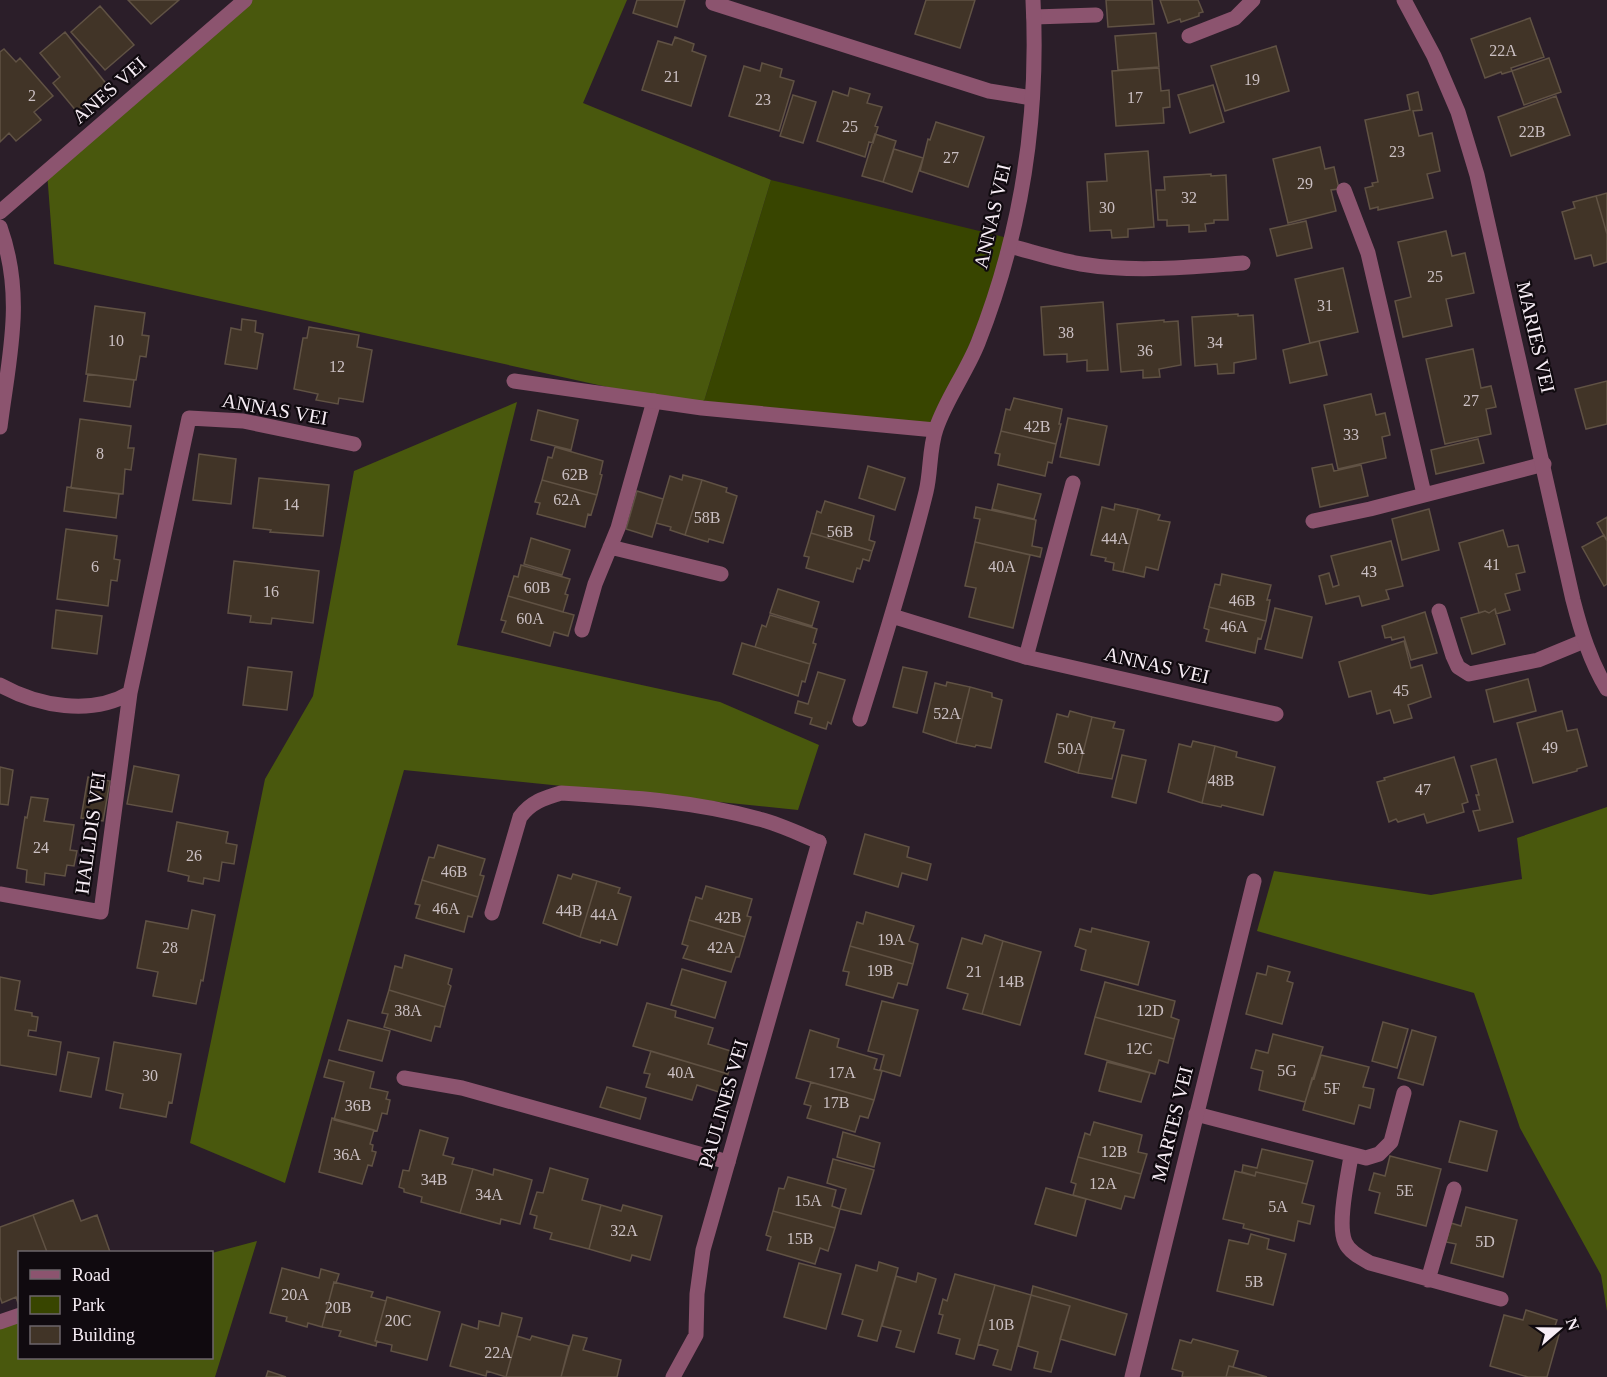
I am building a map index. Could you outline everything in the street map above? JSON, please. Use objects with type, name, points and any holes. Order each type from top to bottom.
[{"type":"street","name":"ANES VEI","points":[[0,212],[245,0]]},
{"type":"street","name":"ANNAS VEI","points":[[860,719],[892,616],[927,489],[935,430],[977,345],[1010,246],[1027,160],[1032,98],[1033,0]]},
{"type":"street","points":[[1189,36],[1234,18],[1253,0]]},
{"type":"street","name":"MARIES VEI","points":[[1404,0],[1434,56],[1458,112],[1477,176],[1584,641],[1607,689]]},
{"type":"street","points":[[713,3],[988,91],[1032,98]]},
{"type":"street","points":[[1034,17],[1096,15]]},
{"type":"street","points":[[1344,190],[1368,253],[1424,494]]},
{"type":"street","points":[[0,227],[12,273],[15,299],[0,427]]},
{"type":"street","points":[[1010,246],[1081,264],[1127,268],[1184,268],[1243,263]]},
{"type":"street","points":[[514,381],[702,408],[935,430]]},
{"type":"street","points":[[582,630],[595,584],[618,528],[654,401]]},
{"type":"street","name":"ANNAS VEI","points":[[189,418],[243,422],[354,444]]},
{"type":"street","name":"HALLDIS VEI","points":[[0,894],[101,912],[130,693],[189,418]]},
{"type":"street","points":[[1313,521],[1370,509],[1544,464]]},
{"type":"street","points":[[1026,657],[1072,483]]},
{"type":"street","points":[[610,546],[721,574]]},
{"type":"street","points":[[1438,611],[1458,667],[1469,674],[1538,660],[1584,641]]},
{"type":"street","name":"ANNAS VEI","points":[[892,616],[1026,657],[1276,714]]},
{"type":"street","points":[[0,685],[29,698],[64,705],[102,704],[130,693]]},
{"type":"street","name":"PAULINES VEI","points":[[492,913],[520,817],[529,806],[546,797],[561,793],[665,800],[714,808],[761,819],[819,842],[703,1250],[697,1294],[696,1335],[673,1377]]},
{"type":"street","name":"MARTES VEI","points":[[1132,1377],[1254,881]]},
{"type":"street","points":[[404,1078],[462,1088],[728,1162]]},
{"type":"street","points":[[1196,1114],[1351,1156],[1366,1158],[1379,1154],[1390,1142],[1404,1093]]},
{"type":"street","points":[[1351,1156],[1342,1225],[1345,1243],[1353,1253],[1370,1263],[1501,1299]]},
{"type":"street","points":[[1428,1280],[1454,1189]]},
{"type":"street","points":[[0,1322],[18,1316]]},
{"type":"green space","points":[[245,0],[627,0],[583,103],[771,180],[702,408],[54,264],[47,172]]},
{"type":"green space","points":[[771,180],[1012,239],[935,430],[702,408]]},
{"type":"green space","points":[[517,402],[457,645],[720,702],[819,745],[798,810],[404,770],[285,1183],[190,1143],[265,779],[313,696],[354,471]]},
{"type":"green space","points":[[1607,807],[1607,1311],[1601,1275],[1520,1128],[1474,993],[1257,931],[1274,871],[1431,895],[1522,879],[1517,838]]},
{"type":"green space","points":[[257,1241],[215,1377],[0,1377],[0,1325],[18,1317],[18,1359],[213,1359],[213,1253]]},
{"type":"building","points":[[128,0],[179,0],[151,24]]},
{"type":"building","points":[[637,0],[685,0],[677,27],[633,13]]},
{"type":"building","points":[[926,0],[975,0],[960,48],[915,34]]},
{"type":"building","points":[[1106,0],[1152,0],[1154,24],[1108,27]]},
{"type":"building","points":[[1160,0],[1198,0],[1203,12],[1199,13],[1199,16],[1181,22],[1180,19],[1168,23]]},
{"type":"building","points":[[100,6],[134,45],[105,70],[71,32]]},
{"type":"building","points":[[1530,18],[1544,57],[1511,68],[1512,71],[1485,78],[1471,39]]},
{"type":"building","points":[[65,32],[108,86],[77,112],[53,83],[60,77],[40,53]]},
{"type":"building","points":[[1156,33],[1159,67],[1118,70],[1115,36]]},
{"type":"building","points":[[675,37],[694,44],[692,51],[706,56],[691,106],[642,90],[658,41],[672,45]]},
{"type":"building","points":[[1276,46],[1289,91],[1225,111],[1211,66]]},
{"type":"building","points":[[4,49],[16,62],[20,58],[53,96],[34,112],[41,120],[16,141],[9,133],[0,142],[0,52]]},
{"type":"building","points":[[1549,58],[1561,92],[1524,105],[1512,71]]},
{"type":"building","points":[[762,63],[782,69],[780,77],[794,81],[779,131],[729,116],[744,66],[760,71]]},
{"type":"building","points":[[1159,68],[1161,91],[1169,90],[1170,107],[1163,108],[1164,123],[1116,126],[1112,71]]},
{"type":"building","points":[[1213,85],[1224,122],[1190,133],[1178,95]]},
{"type":"building","points":[[850,88],[870,94],[867,103],[882,107],[875,126],[878,127],[873,143],[869,142],[865,157],[817,141],[833,91],[848,96]]},
{"type":"building","points":[[1418,92],[1422,110],[1413,111],[1419,136],[1432,133],[1440,171],[1427,174],[1433,198],[1378,210],[1378,207],[1370,209],[1365,188],[1378,182],[1365,120],[1410,110],[1407,95]]},
{"type":"building","points":[[793,95],[816,102],[803,143],[780,136]]},
{"type":"building","points":[[1556,96],[1570,135],[1511,156],[1498,117]]},
{"type":"building","points":[[936,122],[984,137],[968,187],[920,171],[928,139],[930,140]]},
{"type":"building","points":[[875,134],[896,141],[883,182],[862,176]]},
{"type":"building","points":[[1320,147],[1325,169],[1334,167],[1339,189],[1331,190],[1336,211],[1288,223],[1273,159]]},
{"type":"building","points":[[894,149],[923,158],[912,192],[883,182]]},
{"type":"building","points":[[1148,151],[1154,227],[1128,229],[1128,237],[1112,238],[1111,230],[1090,231],[1087,182],[1107,181],[1105,154]]},
{"type":"building","points":[[1211,174],[1211,176],[1226,175],[1228,220],[1214,220],[1214,223],[1205,224],[1206,231],[1189,232],[1189,225],[1167,226],[1167,220],[1158,220],[1156,190],[1165,190],[1164,177]]},
{"type":"building","points":[[1607,193],[1607,234],[1596,196]]},
{"type":"building","points":[[1596,196],[1607,234],[1607,262],[1594,266],[1591,255],[1575,259],[1562,212],[1575,208],[1573,202]]},
{"type":"building","points":[[1306,221],[1312,248],[1277,256],[1270,229]]},
{"type":"building","points":[[1446,231],[1452,256],[1465,253],[1474,293],[1446,299],[1452,326],[1403,337],[1395,301],[1411,297],[1398,242]]},
{"type":"building","points":[[1343,268],[1358,332],[1310,343],[1295,279]]},
{"type":"building","points":[[1103,302],[1108,370],[1087,371],[1087,360],[1067,362],[1067,354],[1044,355],[1041,307]]},
{"type":"building","points":[[95,306],[145,313],[142,335],[149,336],[146,357],[140,356],[136,380],[86,374]]},
{"type":"building","points":[[1238,314],[1238,316],[1253,315],[1256,359],[1234,363],[1234,373],[1218,374],[1217,364],[1195,366],[1192,317]]},
{"type":"building","points":[[242,319],[256,321],[255,332],[263,334],[257,369],[225,364],[231,328],[241,330]]},
{"type":"building","points":[[1164,320],[1164,322],[1178,321],[1181,365],[1159,369],[1160,377],[1143,378],[1143,370],[1121,372],[1117,324]]},
{"type":"building","points":[[309,327],[359,335],[357,347],[372,350],[363,402],[339,398],[338,404],[316,400],[318,394],[294,389],[303,338],[307,338]]},
{"type":"building","points":[[1319,341],[1327,375],[1290,383],[1283,350]]},
{"type":"building","points":[[1473,349],[1481,388],[1491,386],[1496,407],[1486,409],[1491,434],[1445,444],[1426,359]]},
{"type":"building","points":[[88,374],[134,380],[130,407],[84,401]]},
{"type":"building","points":[[1607,381],[1607,424],[1586,429],[1575,389]]},
{"type":"building","points":[[1371,394],[1376,415],[1385,413],[1390,435],[1382,437],[1386,458],[1338,469],[1324,405]]},
{"type":"building","points":[[1014,398],[1062,409],[1056,444],[1001,431],[1006,409],[1010,410]]},
{"type":"building","points":[[538,410],[578,420],[571,450],[531,440]]},
{"type":"building","points":[[1068,418],[1107,426],[1099,465],[1060,457]]},
{"type":"building","points":[[80,419],[131,426],[128,448],[134,448],[131,470],[125,469],[123,494],[71,488]]},
{"type":"building","points":[[1001,431],[1056,444],[1052,463],[1048,462],[1045,476],[998,465],[1000,454],[995,453]]},
{"type":"building","points":[[1478,439],[1484,463],[1436,474],[1431,450]]},
{"type":"building","points":[[555,447],[603,461],[597,495],[542,480],[548,457],[552,458]]},
{"type":"building","points":[[199,454],[236,459],[231,504],[193,500]]},
{"type":"building","points":[[1332,464],[1334,471],[1361,465],[1368,496],[1320,507],[1312,468]]},
{"type":"building","points":[[868,466],[905,478],[895,510],[859,498]]},
{"type":"building","points":[[683,475],[702,480],[685,535],[670,530],[671,527],[656,523],[670,476],[682,480]]},
{"type":"building","points":[[259,478],[329,485],[323,536],[270,532],[271,530],[253,528]]},
{"type":"building","points":[[542,480],[597,495],[585,527],[537,514],[540,503],[535,502]]},
{"type":"building","points":[[702,480],[727,488],[726,492],[737,496],[723,543],[709,539],[708,542],[685,535]]},
{"type":"building","points":[[998,484],[1041,494],[1034,519],[992,509]]},
{"type":"building","points":[[67,487],[119,494],[116,518],[64,511]]},
{"type":"building","points":[[637,491],[663,499],[652,537],[626,529]]},
{"type":"building","points":[[825,501],[874,516],[869,540],[875,542],[872,551],[811,533],[817,511],[821,513]]},
{"type":"building","points":[[1115,504],[1138,509],[1123,572],[1113,570],[1114,563],[1105,561],[1106,558],[1091,555],[1102,507],[1114,510]]},
{"type":"building","points":[[976,507],[1036,520],[1032,546],[1042,548],[1040,557],[975,542],[980,519],[974,518]]},
{"type":"building","points":[[1138,509],[1160,515],[1158,520],[1170,522],[1158,570],[1146,567],[1144,577],[1123,572]]},
{"type":"building","points":[[1429,509],[1439,550],[1402,560],[1392,519]]},
{"type":"building","points":[[1607,517],[1607,541],[1597,523]]},
{"type":"building","points":[[66,529],[117,536],[114,559],[120,560],[117,581],[111,580],[108,606],[57,599]]},
{"type":"building","points":[[1503,530],[1508,547],[1518,545],[1525,572],[1516,574],[1520,590],[1505,594],[1510,610],[1496,614],[1495,609],[1489,613],[1485,611],[1479,613],[1459,543]]},
{"type":"building","points":[[811,533],[872,551],[869,561],[863,559],[860,569],[857,568],[853,582],[806,568],[809,557],[804,556]]},
{"type":"building","points":[[1604,535],[1607,541],[1607,584],[1604,586],[1582,547]]},
{"type":"building","points":[[531,538],[570,550],[562,575],[524,564]]},
{"type":"building","points":[[1391,541],[1403,586],[1386,590],[1389,599],[1362,606],[1359,596],[1326,604],[1319,576],[1329,573],[1333,587],[1339,585],[1331,556]]},
{"type":"building","points":[[975,542],[1030,555],[1013,628],[969,617],[976,588],[965,586]]},
{"type":"building","points":[[234,561],[319,571],[313,623],[272,618],[271,624],[250,622],[251,616],[228,613]]},
{"type":"building","points":[[521,565],[570,579],[563,612],[508,596],[514,576],[518,577]]},
{"type":"building","points":[[1222,574],[1271,585],[1267,600],[1270,600],[1266,621],[1209,607],[1215,584],[1220,585]]},
{"type":"building","points":[[778,589],[819,602],[812,626],[770,613]]},
{"type":"building","points":[[508,596],[574,615],[568,636],[554,632],[550,646],[502,632],[506,621],[501,620]]},
{"type":"building","points":[[1209,607],[1266,621],[1261,639],[1258,638],[1255,653],[1206,641],[1209,630],[1204,628]]},
{"type":"building","points":[[1275,608],[1312,617],[1302,658],[1265,649]]},
{"type":"building","points":[[1495,609],[1505,644],[1472,654],[1461,618],[1485,611],[1489,613]]},
{"type":"building","points":[[56,610],[102,616],[97,654],[52,648]]},
{"type":"building","points":[[1425,612],[1437,653],[1411,660],[1404,637],[1392,640],[1391,637],[1385,638],[1382,626]]},
{"type":"building","points":[[770,615],[817,629],[813,643],[816,644],[810,664],[755,647],[762,625],[766,627]]},
{"type":"building","points":[[1404,641],[1411,668],[1422,665],[1431,697],[1408,705],[1412,718],[1394,723],[1390,710],[1377,714],[1371,691],[1349,697],[1339,662]]},
{"type":"building","points":[[742,643],[810,664],[798,696],[733,674]]},
{"type":"building","points":[[248,667],[292,672],[287,710],[243,705]]},
{"type":"building","points":[[903,667],[927,672],[917,713],[893,707]]},
{"type":"building","points":[[818,672],[845,680],[831,724],[828,722],[826,729],[810,724],[812,718],[795,713],[798,701],[808,704]]},
{"type":"building","points":[[1528,679],[1536,711],[1494,722],[1486,690]]},
{"type":"building","points":[[947,682],[970,687],[956,743],[923,732],[935,683],[946,686]]},
{"type":"building","points":[[970,687],[992,693],[992,697],[1002,700],[991,748],[956,743]]},
{"type":"building","points":[[1070,711],[1092,717],[1078,773],[1045,762],[1057,714],[1068,717]]},
{"type":"building","points":[[1562,711],[1567,731],[1577,729],[1587,766],[1533,783],[1517,723]]},
{"type":"building","points":[[1092,717],[1115,722],[1113,728],[1124,730],[1112,779],[1078,773]]},
{"type":"building","points":[[1193,741],[1215,746],[1202,803],[1168,792],[1179,744],[1191,747]]},
{"type":"building","points":[[1215,746],[1237,752],[1236,757],[1275,767],[1263,815],[1222,805],[1221,807],[1202,803]]},
{"type":"building","points":[[1122,755],[1146,760],[1136,803],[1112,797]]},
{"type":"building","points":[[1454,757],[1468,802],[1462,804],[1464,812],[1427,823],[1424,814],[1398,822],[1396,819],[1389,822],[1377,782]]},
{"type":"building","points":[[1496,759],[1513,822],[1479,831],[1473,811],[1480,810],[1476,795],[1479,795],[1471,766]]},
{"type":"building","points":[[134,766],[179,775],[172,812],[127,804]]},
{"type":"building","points":[[0,767],[13,770],[8,805],[0,804]]},
{"type":"building","points":[[88,777],[110,781],[103,821],[81,818]]},
{"type":"building","points":[[31,797],[48,799],[44,821],[74,825],[70,850],[77,851],[74,866],[67,865],[65,876],[45,873],[44,885],[26,882],[27,870],[17,868],[25,817],[27,818]]},
{"type":"building","points":[[177,822],[228,832],[226,843],[237,845],[234,864],[222,862],[219,881],[204,878],[203,884],[188,881],[189,876],[168,871]]},
{"type":"building","points":[[865,834],[909,847],[907,857],[931,864],[927,880],[902,873],[898,887],[854,874]]},
{"type":"building","points":[[438,845],[485,859],[480,875],[484,876],[478,897],[422,880],[429,857],[434,858]]},
{"type":"building","points":[[573,874],[597,881],[580,937],[543,923],[558,875],[571,879]]},
{"type":"building","points":[[422,880],[478,897],[472,917],[468,916],[464,932],[416,918],[420,905],[415,904]]},
{"type":"building","points":[[597,881],[620,888],[618,893],[631,897],[617,945],[580,937]]},
{"type":"building","points":[[706,886],[752,899],[747,916],[751,917],[745,937],[689,920],[696,897],[702,899]]},
{"type":"building","points":[[192,910],[215,915],[203,981],[201,980],[196,1004],[153,996],[158,972],[137,968],[146,921],[188,929]]},
{"type":"building","points":[[866,912],[914,926],[909,941],[918,944],[913,964],[850,946],[857,922],[863,924]]},
{"type":"building","points":[[689,920],[745,937],[739,957],[736,957],[731,972],[683,958],[688,946],[682,944]]},
{"type":"building","points":[[1092,928],[1149,942],[1138,985],[1081,970],[1086,950],[1075,946],[1080,929],[1091,932]]},
{"type":"building","points":[[985,935],[1003,941],[982,1014],[963,1009],[968,994],[947,988],[962,938],[982,944]]},
{"type":"building","points":[[1003,941],[1041,952],[1020,1025],[982,1014]]},
{"type":"building","points":[[850,946],[913,964],[907,985],[898,983],[893,998],[846,985],[849,972],[843,971]]},
{"type":"building","points":[[405,955],[452,969],[448,984],[451,986],[445,1007],[389,990],[395,966],[402,968]]},
{"type":"building","points":[[1268,966],[1290,972],[1287,981],[1293,983],[1282,1024],[1246,1014],[1257,973],[1266,975]]},
{"type":"building","points":[[682,969],[726,982],[715,1018],[671,1005]]},
{"type":"building","points":[[0,977],[20,981],[15,1010],[32,1013],[32,1016],[38,1017],[36,1031],[29,1030],[28,1036],[61,1042],[56,1075],[0,1065]]},
{"type":"building","points":[[1105,982],[1175,1001],[1171,1017],[1179,1020],[1174,1039],[1095,1017]]},
{"type":"building","points":[[389,990],[445,1007],[440,1027],[435,1026],[431,1041],[384,1027],[388,1014],[382,1013]]},
{"type":"building","points":[[882,1001],[918,1010],[900,1076],[880,1070],[884,1055],[868,1051]]},
{"type":"building","points":[[647,1003],[676,1011],[675,1017],[713,1028],[708,1044],[734,1052],[728,1074],[633,1046]]},
{"type":"building","points":[[1095,1017],[1174,1039],[1168,1063],[1159,1060],[1155,1074],[1085,1054]]},
{"type":"building","points":[[348,1020],[390,1031],[382,1061],[339,1050]]},
{"type":"building","points":[[1383,1022],[1408,1029],[1397,1068],[1372,1061]]},
{"type":"building","points":[[810,1030],[839,1039],[837,1047],[877,1059],[874,1069],[882,1071],[874,1100],[796,1078]]},
{"type":"building","points":[[1412,1030],[1436,1037],[1423,1085],[1398,1078]]},
{"type":"building","points":[[1273,1034],[1323,1047],[1305,1102],[1259,1090],[1263,1071],[1251,1068],[1256,1050],[1268,1053]]},
{"type":"building","points":[[114,1042],[181,1054],[172,1103],[169,1102],[166,1117],[120,1108],[123,1094],[106,1090]]},
{"type":"building","points":[[651,1051],[728,1074],[722,1093],[697,1085],[692,1100],[646,1087],[650,1074],[644,1073]]},
{"type":"building","points":[[68,1052],[99,1058],[91,1097],[60,1091]]},
{"type":"building","points":[[1321,1055],[1369,1067],[1363,1087],[1374,1089],[1370,1108],[1359,1105],[1354,1124],[1303,1110]]},
{"type":"building","points":[[329,1060],[374,1072],[370,1088],[388,1092],[386,1099],[390,1100],[387,1114],[382,1113],[377,1131],[334,1120],[344,1082],[324,1077]]},
{"type":"building","points":[[1107,1062],[1150,1073],[1141,1102],[1099,1091]]},
{"type":"building","points":[[811,1082],[874,1100],[868,1118],[860,1116],[855,1132],[807,1118],[811,1106],[804,1104]]},
{"type":"building","points":[[607,1087],[646,1098],[640,1119],[600,1107]]},
{"type":"building","points":[[332,1118],[374,1130],[370,1144],[373,1145],[372,1151],[376,1152],[372,1166],[368,1165],[362,1184],[319,1172]]},
{"type":"building","points":[[1460,1121],[1497,1131],[1487,1171],[1449,1162]]},
{"type":"building","points":[[1094,1122],[1142,1135],[1138,1152],[1147,1154],[1141,1174],[1078,1157],[1085,1133],[1090,1135]]},
{"type":"building","points":[[420,1130],[448,1138],[443,1155],[454,1158],[452,1164],[473,1169],[460,1213],[421,1202],[422,1197],[404,1192],[404,1189],[399,1187],[403,1170],[409,1171]]},
{"type":"building","points":[[843,1132],[880,1143],[874,1167],[837,1157]]},
{"type":"building","points":[[1262,1149],[1313,1161],[1307,1184],[1256,1172],[1255,1176],[1242,1172],[1243,1165],[1257,1168]]},
{"type":"building","points":[[1390,1156],[1441,1169],[1426,1226],[1375,1213],[1380,1193],[1369,1190],[1374,1173],[1385,1176]]},
{"type":"building","points":[[1078,1157],[1141,1174],[1134,1198],[1125,1196],[1121,1209],[1073,1195],[1076,1184],[1071,1182]]},
{"type":"building","points":[[833,1159],[874,1170],[861,1214],[840,1209],[846,1189],[827,1183]]},
{"type":"building","points":[[550,1168],[588,1179],[582,1200],[601,1205],[589,1249],[550,1239],[552,1233],[534,1228],[537,1216],[530,1214],[537,1192],[543,1193]]},
{"type":"building","points":[[473,1169],[493,1175],[494,1169],[532,1180],[520,1224],[501,1219],[500,1224],[460,1213]]},
{"type":"building","points":[[1235,1171],[1255,1176],[1256,1172],[1307,1184],[1302,1203],[1314,1206],[1310,1224],[1298,1221],[1294,1241],[1243,1228],[1244,1224],[1223,1219]]},
{"type":"building","points":[[788,1177],[836,1190],[832,1206],[840,1209],[835,1228],[773,1211],[779,1188],[784,1189]]},
{"type":"building","points":[[1046,1188],[1086,1199],[1076,1236],[1035,1224]]},
{"type":"building","points":[[73,1200],[81,1221],[97,1215],[110,1251],[47,1251],[33,1215]]},
{"type":"building","points":[[601,1205],[621,1211],[623,1205],[662,1216],[650,1260],[632,1255],[630,1261],[589,1249]]},
{"type":"building","points":[[1466,1207],[1517,1220],[1503,1277],[1451,1263],[1456,1244],[1446,1242],[1451,1223],[1461,1226]]},
{"type":"building","points":[[773,1211],[835,1228],[828,1251],[820,1248],[815,1264],[767,1250],[771,1237],[766,1235]]},
{"type":"building","points":[[33,1215],[47,1251],[18,1251],[18,1303],[16,1297],[2,1303],[0,1297],[0,1227]]},
{"type":"building","points":[[1251,1234],[1269,1239],[1267,1249],[1286,1254],[1273,1305],[1217,1291],[1229,1240],[1248,1244]]},
{"type":"building","points":[[879,1262],[898,1268],[877,1341],[858,1336],[863,1320],[842,1314],[856,1265],[877,1271]]},
{"type":"building","points":[[799,1263],[841,1274],[826,1329],[784,1317]]},
{"type":"building","points":[[282,1268],[319,1278],[321,1269],[339,1274],[336,1283],[334,1282],[322,1327],[308,1323],[307,1327],[286,1321],[287,1317],[270,1313]]},
{"type":"building","points":[[918,1273],[936,1279],[914,1352],[896,1347],[901,1331],[882,1326],[896,1276],[916,1282]]},
{"type":"building","points":[[955,1274],[995,1285],[974,1359],[956,1354],[960,1339],[938,1333],[943,1315],[939,1314],[943,1299],[947,1301]]},
{"type":"building","points":[[334,1282],[373,1292],[371,1297],[386,1301],[375,1341],[377,1341],[376,1346],[339,1336],[341,1331],[322,1327]]},
{"type":"building","points":[[995,1285],[1031,1295],[1011,1370],[993,1365],[998,1350],[978,1344]]},
{"type":"building","points":[[1033,1286],[1127,1314],[1115,1355],[1060,1339],[1070,1306],[1031,1295]]},
{"type":"building","points":[[1031,1295],[1070,1306],[1051,1372],[1034,1368],[1038,1352],[1018,1346]]},
{"type":"building","points":[[387,1297],[440,1312],[427,1360],[391,1351],[392,1345],[375,1341]]},
{"type":"building","points":[[1526,1310],[1557,1320],[1554,1329],[1560,1331],[1547,1377],[1528,1377],[1490,1366],[1504,1315],[1523,1320]]},
{"type":"building","points":[[502,1313],[522,1318],[506,1377],[487,1371],[486,1376],[450,1366],[462,1324],[478,1329],[479,1321],[499,1326]]},
{"type":"building","points":[[573,1335],[587,1338],[583,1350],[621,1360],[617,1377],[561,1377]]},
{"type":"building","points":[[517,1336],[530,1340],[532,1336],[569,1346],[561,1377],[506,1377]]},
{"type":"building","points":[[1193,1339],[1238,1351],[1233,1367],[1229,1366],[1226,1377],[1182,1377],[1183,1372],[1172,1369],[1180,1340],[1191,1343]]},
{"type":"building","points":[[1229,1366],[1233,1367],[1267,1377],[1226,1377]]},
{"type":"building","points":[[268,1371],[286,1377],[266,1377]]}]
